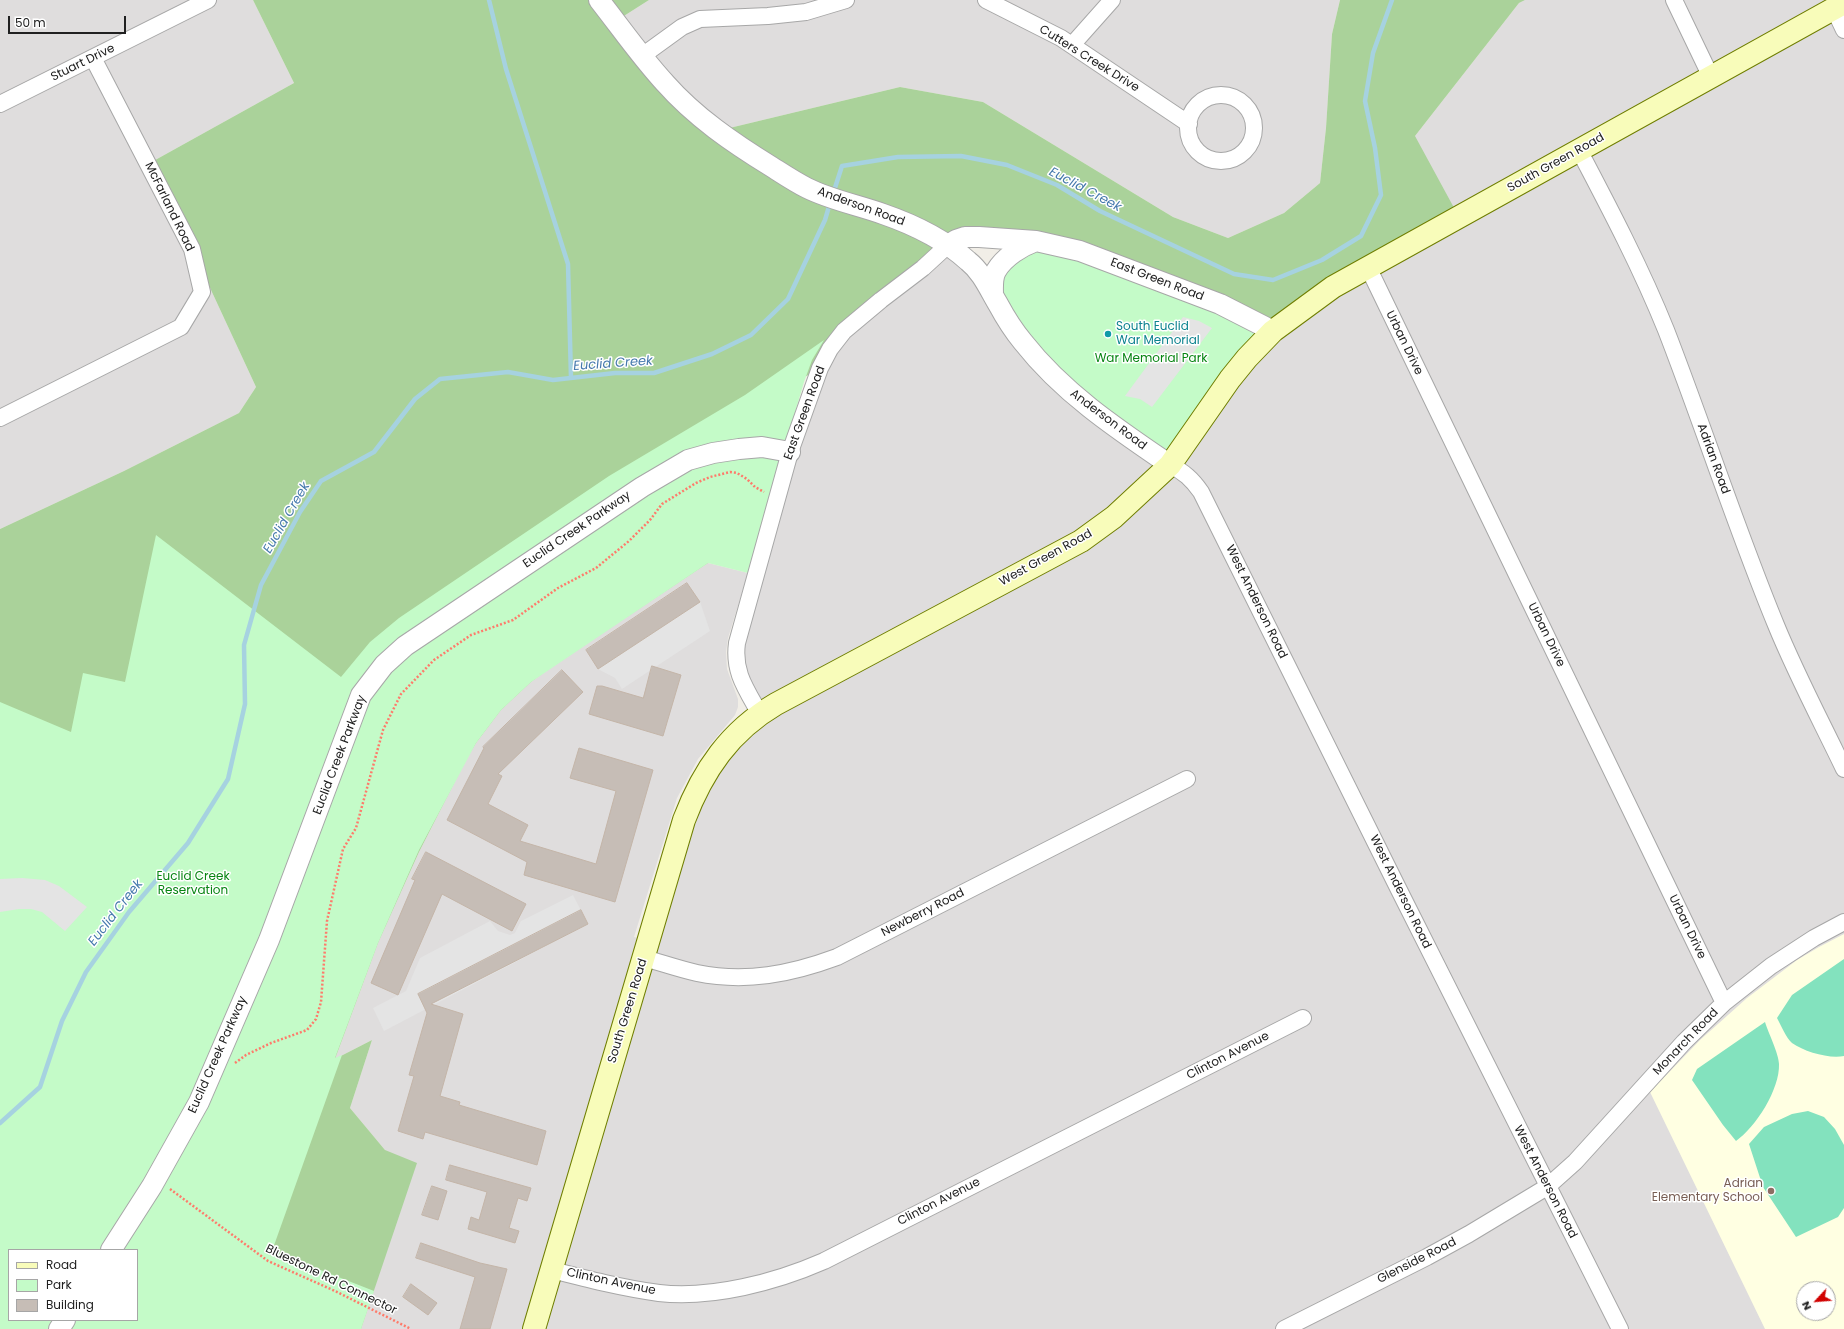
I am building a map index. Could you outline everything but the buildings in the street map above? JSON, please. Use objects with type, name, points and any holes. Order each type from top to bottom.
[{"type":"main road","name":"South Green Road","points":[[1273,331],[1333,286],[1839,6]]},
{"type":"main road","name":"West Green Road","points":[[760,714],[1081,541],[1114,517],[1170,465],[1230,379],[1247,358],[1273,331]]},
{"type":"main road","name":"South Green Road","points":[[534,1329],[684,820],[693,797],[719,755],[747,723],[760,714]]},
{"type":"street","name":"Stuart Drive","points":[[0,104],[208,0]]},
{"type":"street","name":"Anderson Road","points":[[599,0],[642,56],[682,100],[717,131],[808,188],[906,223],[948,246],[969,261],[978,270],[1021,340],[1042,366],[1066,389],[1123,433],[1170,465]]},
{"type":"street","points":[[642,56],[682,27],[700,19],[768,16],[806,12],[846,0]]},
{"type":"street","name":"Cutters Creek Drive","points":[[986,0],[1072,45],[1189,124]]},
{"type":"street","points":[[1072,45],[1112,0]]},
{"type":"street","points":[[1674,0],[1711,77]]},
{"type":"street","points":[[1839,6],[1844,30]]},
{"type":"street","name":"McFarland Road","points":[[0,418],[181,326],[202,292],[192,249],[93,58]]},
{"type":"street","points":[[1219,94],[1227,95],[1241,101],[1251,113],[1254,120],[1254,135],[1248,148],[1243,153],[1230,160],[1216,160],[1209,158],[1197,150],[1190,138],[1189,124],[1194,110],[1205,99],[1219,94]]},
{"type":"street","name":"Adrian Road","points":[[1579,150],[1631,251],[1650,292],[1669,338],[1742,540],[1776,626],[1844,769]]},
{"type":"street","name":"East Green Road","points":[[760,714],[739,674],[735,654],[742,622],[790,452],[820,368],[830,349],[844,331],[956,240],[966,237],[986,237],[1036,242],[1080,251],[1220,304],[1273,331]]},
{"type":"street","points":[[993,295],[993,282],[996,271],[1012,255],[1026,245],[1036,242]]},
{"type":"street","name":"Urban Drive","points":[[1368,267],[1724,1002]]},
{"type":"street","name":"Euclid Creek Parkway","points":[[112,1249],[152,1186],[199,1102],[269,940],[361,695],[384,665],[405,646],[418,637],[642,487],[688,460],[713,452],[762,447],[790,452]]},
{"type":"street","name":"West Anderson Road","points":[[1170,465],[1183,471],[1192,479],[1201,492],[1547,1187],[1620,1329]]},
{"type":"street","name":"Newberry Road","points":[[644,958],[696,973],[736,978],[764,977],[813,966],[837,957],[1187,779]]},
{"type":"street","name":"Monarch Road","points":[[1547,1187],[1575,1162],[1684,1042],[1724,1002],[1771,966],[1814,938],[1844,922]]},
{"type":"street","name":"Clinton Avenue","points":[[552,1270],[626,1288],[660,1293],[716,1291],[744,1286],[795,1273],[824,1261],[1303,1018]]},
{"type":"street","name":"Glenside Road","points":[[1284,1329],[1427,1257],[1469,1234],[1547,1187]]},
{"type":"path","points":[[229,1068],[246,1055],[271,1043],[306,1030],[316,1019],[321,1002],[327,921],[343,849],[356,828],[383,730],[401,694],[434,660],[471,635],[513,620],[558,588],[596,568],[629,541],[650,520],[662,504],[696,483],[723,473],[737,473],[761,491],[777,496]]},
{"type":"path","name":"Bluestone Rd Connector","points":[[171,1182],[168,1188],[268,1261],[335,1291],[411,1329]]},
{"type":"shaded area","points":[[0,0],[253,0],[294,83],[148,164],[192,249],[256,387],[239,413],[124,471],[0,529]]},
{"type":"shaded area","points":[[649,0],[1340,0],[1332,34],[1326,128],[1320,183],[1284,213],[1228,238],[1173,217],[983,102],[900,87],[717,131],[616,21]]},
{"type":"shaded area","points":[[1525,0],[1844,0],[1844,1329],[361,1329],[374,1291],[385,1150],[350,1108],[372,1040],[335,1059],[378,943],[419,852],[466,760],[476,743],[501,710],[531,682],[547,670],[708,563],[748,573],[728,638],[726,652],[727,669],[738,699],[738,707],[735,715],[698,759],[677,798],[634,937],[649,941],[684,820],[760,714],[735,654],[830,349],[948,245],[1042,366],[1415,136],[1519,3]]},
{"type":"shaded area","points":[[1183,317],[1199,321],[1212,328],[1152,407],[1140,399],[1125,396]]},
{"type":"shaded area","points":[[687,583],[700,602],[710,631],[622,689],[615,678],[598,669],[586,650]]},
{"type":"shaded area","points":[[22,878],[45,880],[59,886],[87,907],[65,931],[42,912],[31,909],[19,909],[0,912],[0,879]]},
{"type":"shaded area","points":[[573,895],[588,924],[384,1031],[373,1008],[406,991],[420,958],[490,921],[498,931],[510,935],[515,933],[521,921]]},
{"type":"shaded area","name":"Adrian Elementary School","points":[[1844,934],[1844,1329],[1765,1329],[1650,1092],[1700,1040],[1747,998],[1797,960]]},
{"type":"green space","points":[[253,0],[649,0],[616,21],[717,131],[900,87],[983,102],[1173,217],[1228,238],[1284,213],[1320,183],[1326,128],[1332,34],[1340,0],[1525,0],[1519,3],[1415,136],[1459,217],[1273,331],[965,237],[881,300],[820,368],[719,428],[708,563],[547,670],[531,682],[501,710],[476,743],[466,760],[419,852],[378,943],[335,1059],[372,1040],[350,1108],[385,1150],[417,1163],[361,1329],[138,1320],[138,1249],[9,1249],[0,879],[0,529],[124,471],[239,413],[256,387],[192,249],[148,164],[294,83]]},
{"type":"green space","name":"War Memorial Park","points":[[1036,241],[1273,331],[1170,465],[1066,389],[993,282]]},
{"type":"green space","name":"Euclid Creek Reservation","points":[[824,340],[812,360],[804,382],[748,573],[708,563],[531,682],[501,710],[476,743],[419,850],[378,943],[335,1058],[342,1055],[272,1251],[374,1291],[361,1329],[0,1329],[0,702],[71,732],[83,673],[125,682],[156,535],[341,677],[370,642],[399,618],[609,476],[745,395]]},
{"type":"green space","points":[[1844,959],[1844,1056],[1824,1056],[1810,1052],[1792,1043],[1777,1018],[1792,995]]},
{"type":"green space","points":[[1765,1022],[1779,1060],[1776,1085],[1759,1117],[1744,1135],[1736,1141],[1692,1080],[1697,1069]]},
{"type":"green space","points":[[1808,1111],[1824,1117],[1835,1129],[1844,1145],[1844,1208],[1838,1217],[1796,1237],[1763,1187],[1749,1144],[1764,1127],[1792,1114]]},
{"type":"waterway","points":[[489,0],[506,69],[568,264],[571,378]]},
{"type":"waterway","name":"Euclid Creek","points":[[833,194],[842,166],[898,157],[961,156],[1007,165],[1057,185],[1100,211],[1234,274],[1273,280],[1322,260],[1361,236],[1381,195],[1375,148],[1365,101],[1373,53],[1392,0]]},
{"type":"waterway","name":"Euclid Creek","points":[[0,1123],[40,1087],[62,1021],[86,972],[129,912],[188,843],[228,779],[245,704],[244,645],[261,585],[300,512],[321,481],[374,452],[415,399],[440,379],[508,372],[553,380],[615,373],[654,373],[712,354],[751,335],[788,299],[825,220],[830,203]]},
{"type":"place","name":"South Euclid War Memorial","points":[[1108,334]]},
{"type":"place","name":"Adrian Elementary School","points":[[1771,1191]]}]
